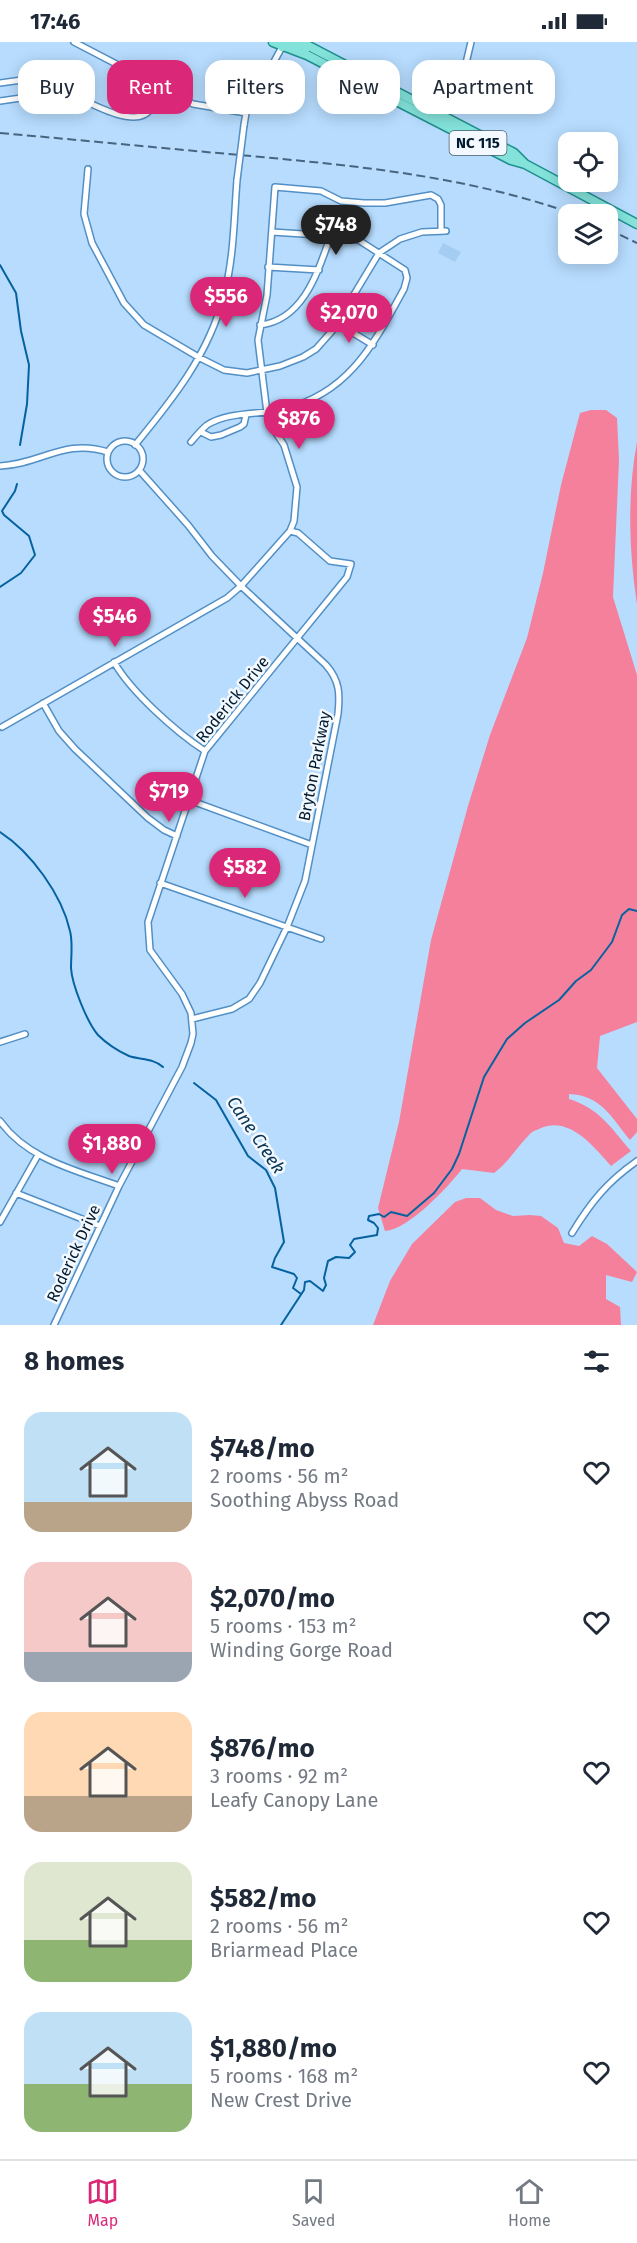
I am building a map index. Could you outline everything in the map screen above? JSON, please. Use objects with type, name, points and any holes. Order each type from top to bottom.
[{"type":"main road","name":"NC 115","points":[[273,42],[307,55],[511,160],[525,164],[637,224]]},
{"type":"main road","name":"NC 115","points":[[302,42],[337,60]]},
{"type":"main road","points":[[282,47],[291,43],[326,60]]},
{"type":"main road","name":"NC 115","points":[[400,93],[514,153],[525,164]]},
{"type":"street","points":[[74,42],[109,60]]},
{"type":"street","points":[[87,48],[90,42]]},
{"type":"street","points":[[444,117],[462,80],[471,42]]},
{"type":"street","points":[[275,60],[282,47]]},
{"type":"street","points":[[0,83],[18,80]]},
{"type":"street","points":[[0,101],[18,98]]},
{"type":"street","points":[[120,114],[138,116],[143,114]]},
{"type":"street","points":[[135,445],[165,409],[200,358],[214,328],[224,294],[231,257],[237,180],[246,114]]},
{"type":"street","points":[[2,727],[227,598],[241,586],[290,531],[294,521],[297,487],[284,445],[267,413],[261,370],[258,340],[267,295],[275,187],[321,191],[341,201],[364,203],[385,203],[431,195],[438,199],[441,205],[444,230],[422,232],[400,238],[379,253],[337,323],[316,349],[280,366],[261,370],[247,373],[224,370],[144,325],[124,303],[92,243],[84,214],[88,169]]},
{"type":"street","points":[[192,442],[207,425],[226,418],[287,409],[339,383],[373,345],[404,289],[407,278],[405,270],[360,241],[331,235],[272,232]]},
{"type":"street","points":[[260,325],[271,324],[287,316],[301,301],[319,270],[331,235]]},
{"type":"street","points":[[268,267],[319,270]]},
{"type":"street","points":[[337,323],[373,345]]},
{"type":"street","points":[[201,432],[211,437],[221,435],[240,428],[246,416]]},
{"type":"street","points":[[121,441],[135,445],[142,455],[142,466],[139,470],[124,478],[113,474],[107,464],[111,447],[121,441]]},
{"type":"street","points":[[0,466],[32,461],[52,452],[82,446],[108,452]]},
{"type":"street","name":"Bryton Parkway","points":[[139,470],[241,586],[318,656],[335,675],[340,697],[305,881],[288,926],[260,983],[249,999],[232,1009],[192,1018]]},
{"type":"street","name":"Roderick Drive","points":[[54,1325],[119,1186],[186,1059],[193,1034],[188,1004],[150,950],[148,922],[206,751],[298,639],[346,577],[351,564],[330,561],[298,533],[290,531]]},
{"type":"street","points":[[114,662],[132,688],[191,741],[206,751]]},
{"type":"street","points":[[43,703],[59,731],[75,749],[148,818],[177,836]]},
{"type":"street","points":[[189,800],[312,845]]},
{"type":"street","points":[[160,883],[321,939]]},
{"type":"street","points":[[0,1042],[25,1034]]},
{"type":"street","points":[[0,1121],[16,1140],[38,1155],[119,1186]]},
{"type":"street","points":[[0,1222],[38,1155]]},
{"type":"street","points":[[572,1233],[587,1207],[607,1184],[637,1161]]},
{"type":"street","points":[[16,1193],[100,1226]]},
{"type":"shaded area","points":[[443,243],[461,252],[455,262],[438,253]]},
{"type":"shaded area","points":[[606,410],[617,418],[619,460],[613,597],[637,675],[637,1022],[600,1036],[597,1068],[637,1119],[637,1132],[630,1140],[597,1103],[580,1095],[569,1094],[569,1099],[597,1113],[631,1151],[611,1166],[589,1142],[571,1130],[552,1125],[541,1128],[530,1134],[494,1173],[462,1169],[416,1216],[394,1229],[385,1231],[378,1208],[399,1122],[431,940],[490,735],[527,638],[561,485],[580,413]]},
{"type":"shaded area","points":[[637,442],[637,604],[632,564],[630,503]]},
{"type":"shaded area","points":[[466,1198],[480,1198],[496,1210],[513,1216],[541,1216],[558,1228],[564,1243],[579,1246],[592,1236],[607,1244],[637,1272],[632,1282],[606,1275],[606,1299],[620,1307],[621,1325],[373,1325],[390,1281],[412,1244],[455,1202]]},
{"type":"waterway","points":[[0,265],[16,293],[21,331],[29,365],[27,404],[20,445]]},
{"type":"waterway","points":[[0,587],[21,573],[35,555],[29,536],[2,511],[17,484]]},
{"type":"waterway","name":"Cane Creek","points":[[0,832],[34,863],[60,903],[71,935],[71,968],[74,984],[85,1013],[98,1035],[129,1056],[155,1062],[163,1067]]},
{"type":"waterway","points":[[281,1325],[304,1290],[305,1282],[310,1281],[323,1291],[326,1285],[324,1278],[328,1261],[336,1257],[349,1258],[355,1252],[350,1245],[354,1239],[377,1235],[378,1228],[368,1220],[369,1216],[379,1214],[384,1217],[391,1212],[407,1216],[434,1193],[452,1169],[484,1077],[507,1039],[525,1023],[559,1000],[576,981],[591,970],[612,942],[622,915],[629,909],[637,911]]},
{"type":"waterway","name":"Cane Creek","points":[[194,1083],[216,1100],[248,1156],[266,1170],[275,1188],[284,1242],[272,1267],[294,1274],[297,1278],[293,1288],[301,1294]]},
{"type":"railway","points":[[0,133],[367,168],[450,181],[558,209]]},
{"type":"railway","points":[[618,234],[637,243]]}]
